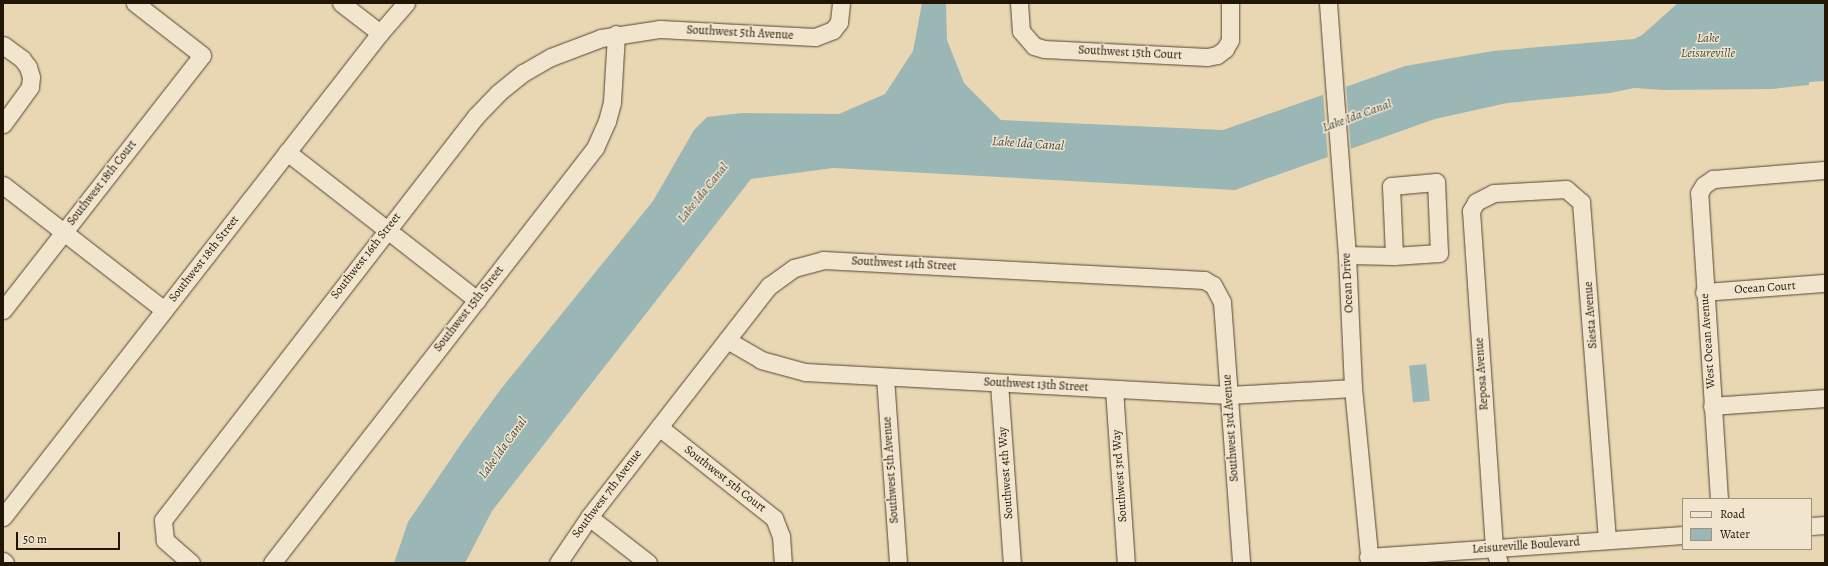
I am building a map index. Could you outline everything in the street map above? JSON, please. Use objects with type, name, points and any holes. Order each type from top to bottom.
[{"type":"street","name":"Southwest 18th Court","points":[[3,310],[202,55],[135,3]]},
{"type":"street","points":[[341,3],[380,33]]},
{"type":"street","name":"Southwest 18th Street","points":[[3,517],[380,33],[406,3]]},
{"type":"street","name":"Southwest 5th Avenue","points":[[616,34],[660,30],[815,37],[833,30],[839,22],[840,3]]},
{"type":"street","name":"Southwest 15th Court","points":[[1019,3],[1021,31],[1034,46],[1044,49],[1207,57],[1217,55],[1225,49],[1230,40],[1230,3]]},
{"type":"street","name":"Ocean Drive","points":[[1328,3],[1347,255],[1353,388],[1369,560]]},
{"type":"street","name":"Southwest 16th Street","points":[[191,563],[172,548],[165,540],[162,530],[163,520],[476,116],[498,93],[523,73],[551,57],[580,44],[616,34]]},
{"type":"street","name":"Southwest 15th Street","points":[[272,563],[477,300],[600,139],[612,102],[616,34]]},
{"type":"street","points":[[3,45],[28,67],[31,77],[30,87],[3,124]]},
{"type":"street","points":[[287,152],[477,300]]},
{"type":"street","name":"West Ocean Avenue","points":[[1719,498],[1698,204],[1699,193],[1704,185],[1713,179],[1825,170]]},
{"type":"street","points":[[1347,255],[1394,256],[1439,253],[1436,182],[1390,186],[1394,256]]},
{"type":"street","points":[[3,185],[164,310]]},
{"type":"street","name":"Siesta Avenue","points":[[1476,202],[1494,192],[1566,189],[1581,202],[1607,540]]},
{"type":"street","name":"Reposa Avenue","points":[[1476,202],[1471,210],[1496,556]]},
{"type":"street","name":"Southwest 14th Street","points":[[659,427],[776,279],[798,266],[823,260],[1204,280],[1213,285],[1219,293]]},
{"type":"street","name":"Ocean Court","points":[[1704,292],[1825,283]]},
{"type":"street","name":"Southwest 3rd Avenue","points":[[1219,293],[1222,302],[1241,563]]},
{"type":"street","name":"Southwest 13th Street","points":[[727,340],[761,360],[783,368],[805,372],[1229,394],[1353,388]]},
{"type":"street","name":"Southwest 5th Avenue","points":[[884,377],[898,563]]},
{"type":"street","name":"Southwest 4th Way","points":[[999,383],[1012,563]]},
{"type":"street","name":"Southwest 3rd Way","points":[[1114,389],[1126,563]]},
{"type":"street","points":[[1712,406],[1825,398]]},
{"type":"street","name":"Southwest 7th Avenue","points":[[558,563],[589,517],[659,427]]},
{"type":"street","name":"Southwest 5th Court","points":[[659,427],[774,518],[781,536],[783,563]]},
{"type":"street","points":[[589,517],[648,563]]},
{"type":"street","points":[[1812,526],[1825,525]]},
{"type":"street","name":"Leisureville Boulevard","points":[[1369,560],[1496,556],[1607,540],[1682,535]]},
{"type":"water","points":[[922,3],[946,3],[947,40],[964,83],[1001,120],[1223,130],[1405,66],[1493,51],[1634,39],[1642,35],[1678,3],[1825,3],[1825,81],[1809,82],[1809,85],[1772,89],[1664,90],[1634,88],[1610,93],[1507,103],[1435,119],[1235,190],[833,168],[751,179],[492,511],[465,563],[394,563],[408,522],[463,441],[501,389],[653,201],[694,130],[707,117],[742,113],[839,114],[885,94],[913,51]]},
{"type":"water","points":[[1426,364],[1430,401],[1413,403],[1409,366]]},
{"type":"pier","points":[[1346,84],[1351,151],[1328,159],[1323,93]]},
{"type":"water label","name":"Lake Leisureville","points":[[1708,46]]},
{"type":"water label","name":"Lake Ida Canal","points":[[1357,116]]},
{"type":"water label","name":"Lake Ida Canal","points":[[1028,144]]},
{"type":"water label","name":"Lake Ida Canal","points":[[703,193]]},
{"type":"water label","name":"Lake Ida Canal","points":[[503,448]]}]
